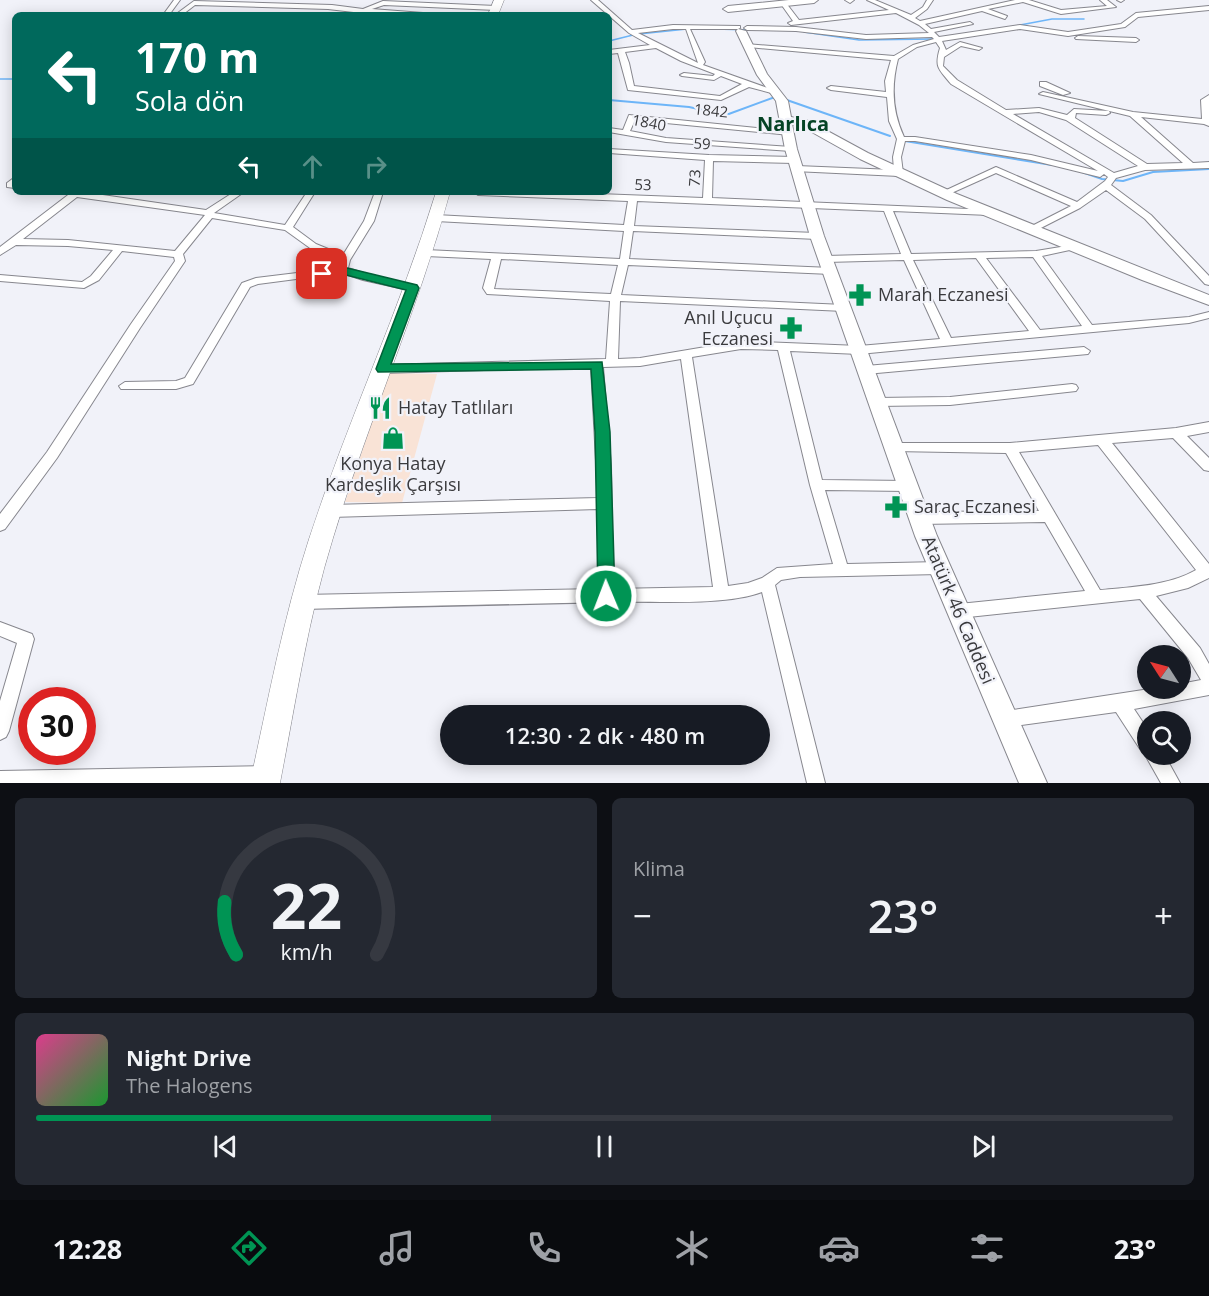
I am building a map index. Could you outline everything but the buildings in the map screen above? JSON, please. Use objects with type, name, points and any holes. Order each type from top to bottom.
[{"type":"main road","points":[[266,779],[303,602],[331,511],[426,253],[442,195]]},
{"type":"street","points":[[238,5],[244,0]]},
{"type":"street","points":[[327,12],[339,0]]},
{"type":"street","points":[[594,0],[608,12]]},
{"type":"street","points":[[726,4],[814,0]]},
{"type":"street","points":[[870,0],[911,18],[933,35],[943,48],[939,61],[940,66],[954,82],[1110,181],[1115,191],[1148,217],[1209,282]]},
{"type":"street","points":[[911,18],[925,8],[930,0]]},
{"type":"street","points":[[990,0],[1004,6]]},
{"type":"street","points":[[920,23],[1023,0],[1061,12],[1113,7],[1103,0]]},
{"type":"street","points":[[182,12],[194,3],[386,12]]},
{"type":"street","points":[[362,10],[383,3],[496,8]]},
{"type":"street","points":[[778,3],[797,22]]},
{"type":"street","name":"Atatürk 46 Caddesi","points":[[726,4],[741,29],[786,127],[807,205],[919,518],[1033,783]]},
{"type":"street","points":[[634,34],[688,30],[796,29],[866,37],[933,35],[1020,27],[1068,34],[1117,28],[1136,15],[1209,8]]},
{"type":"street","points":[[983,10],[1005,17]]},
{"type":"street","points":[[634,34],[673,27],[741,29],[896,11]]},
{"type":"street","points":[[612,15],[634,34],[682,60],[748,84],[786,127],[1031,230],[1209,300]]},
{"type":"street","points":[[899,173],[897,157],[901,140],[893,121],[889,81],[895,58],[902,51],[933,35],[970,24]]},
{"type":"street","points":[[688,30],[702,62],[699,66]]},
{"type":"street","points":[[1068,34],[1068,37],[1073,38],[1136,40]]},
{"type":"street","points":[[942,55],[960,44],[979,48]]},
{"type":"street","points":[[748,45],[895,58]]},
{"type":"street","points":[[612,52],[659,46]]},
{"type":"street","points":[[621,51],[627,63],[632,88],[721,98],[748,84]]},
{"type":"street","points":[[684,75],[714,78],[719,74]]},
{"type":"street","points":[[1043,84],[1095,104]]},
{"type":"street","points":[[831,88],[891,95]]},
{"type":"street","points":[[1145,167],[1043,94],[1132,114],[1190,165]]},
{"type":"street","points":[[1071,116],[1077,111],[1208,122],[1205,100],[1209,97]]},
{"type":"street","points":[[1002,112],[1039,110],[1071,116]]},
{"type":"street","name":"1842","points":[[626,132],[632,117],[786,127]]},
{"type":"street","points":[[786,127],[805,123],[899,173]]},
{"type":"street","name":"1840","points":[[612,130],[666,140],[786,127]]},
{"type":"street","name":"59","points":[[612,151],[709,158],[786,127]]},
{"type":"street","points":[[901,140],[915,139],[1054,160],[1110,181]]},
{"type":"street","name":"73","points":[[707,200],[709,158]]},
{"type":"street","points":[[1031,230],[1077,205],[1110,181],[1145,167],[1209,165]]},
{"type":"street","points":[[944,194],[996,170],[1077,205]]},
{"type":"street","points":[[0,252],[73,195]]},
{"type":"street","points":[[89,195],[288,228],[313,246],[334,253],[344,265],[367,278],[413,288]]},
{"type":"street","points":[[178,254],[209,214],[236,195]]},
{"type":"street","points":[[288,228],[310,195]]},
{"type":"street","points":[[344,265],[369,220],[378,195]]},
{"type":"street","name":"53","points":[[556,195],[989,212]]},
{"type":"street","points":[[612,364],[615,298],[624,262],[633,198]]},
{"type":"street","points":[[888,209],[948,343]]},
{"type":"street","points":[[436,218],[818,236]]},
{"type":"street","points":[[14,242],[68,243],[178,254]]},
{"type":"street","points":[[426,253],[624,262],[829,265],[908,257],[1036,254],[1076,246]]},
{"type":"street","points":[[0,278],[84,285],[95,278],[118,249]]},
{"type":"street","points":[[0,525],[52,455],[135,326],[164,286],[180,261],[178,254]]},
{"type":"street","points":[[1036,254],[1088,327]]},
{"type":"street","points":[[979,255],[1036,333]]},
{"type":"street","points":[[497,256],[488,288],[491,292],[844,308]]},
{"type":"street","points":[[125,386],[176,385],[189,381],[246,285],[256,281],[344,265]]},
{"type":"street","points":[[382,369],[612,364],[686,356],[741,345],[859,350],[948,343],[1088,327],[1189,320],[1209,315]]},
{"type":"street","points":[[783,347],[817,485],[842,570]]},
{"type":"street","points":[[866,370],[1084,351]]},
{"type":"street","points":[[686,356],[722,593]]},
{"type":"street","points":[[597,365],[605,503],[606,596]]},
{"type":"street","points":[[877,402],[950,401],[1072,388]]},
{"type":"street","points":[[894,446],[1010,448],[1176,433],[1209,427]]},
{"type":"street","points":[[1176,433],[1209,466]]},
{"type":"street","points":[[959,612],[1143,592],[1188,582],[1208,570],[1101,439]]},
{"type":"street","points":[[1010,448],[1096,597]]},
{"type":"street","points":[[817,485],[908,486]]},
{"type":"street","points":[[331,511],[605,503]]},
{"type":"street","points":[[919,518],[1048,516]]},
{"type":"street","points":[[303,602],[722,593],[748,590],[766,583],[777,574],[940,568]]},
{"type":"street","points":[[766,583],[816,783]]},
{"type":"street","points":[[1143,592],[1202,653],[1209,679]]},
{"type":"street","points":[[0,629],[26,639],[0,730]]},
{"type":"street","points":[[1006,719],[1120,703],[1209,687]]},
{"type":"street","points":[[1120,703],[1137,729]]},
{"type":"street","points":[[1160,765],[1171,783]]},
{"type":"street","points":[[0,780],[266,779]]},
{"type":"shaded area","name":"Konya Hatay Kardeşlik Çarşısı","points":[[388,373],[437,374],[402,503],[345,502]]},
{"type":"waterway","points":[[1020,25],[1052,19],[1084,19]]},
{"type":"waterway","points":[[639,34],[687,29]]},
{"type":"waterway","points":[[715,29],[750,30]]},
{"type":"waterway","points":[[804,32],[859,40],[934,39]]},
{"type":"waterway","points":[[612,40],[633,35]]},
{"type":"waterway","points":[[0,79],[12,79]]},
{"type":"waterway","points":[[612,100],[689,107],[726,115],[775,97]]},
{"type":"waterway","points":[[784,99],[890,136]]},
{"type":"waterway","points":[[905,141],[1052,165]]},
{"type":"waterway","points":[[1079,171],[1102,179],[1123,181],[1153,172],[1209,169]]},
{"type":"place","name":"Marah Eczanesi","points":[[860,295]]},
{"type":"place","name":"Anıl Uçucu Eczanesi","points":[[791,328]]},
{"type":"place","name":"Hatay Tatlıları","points":[[380,408]]},
{"type":"place","name":"Konya Hatay Kardeşlik Çarşısı","points":[[393,438]]},
{"type":"place","name":"Saraç Eczanesi","points":[[896,507]]},
{"type":"district","name":"Narlıca","points":[[793,124]]},
{"type":"route","points":[[322,274],[343,270],[413,288],[382,369],[597,365],[605,503],[606,596]]}]
